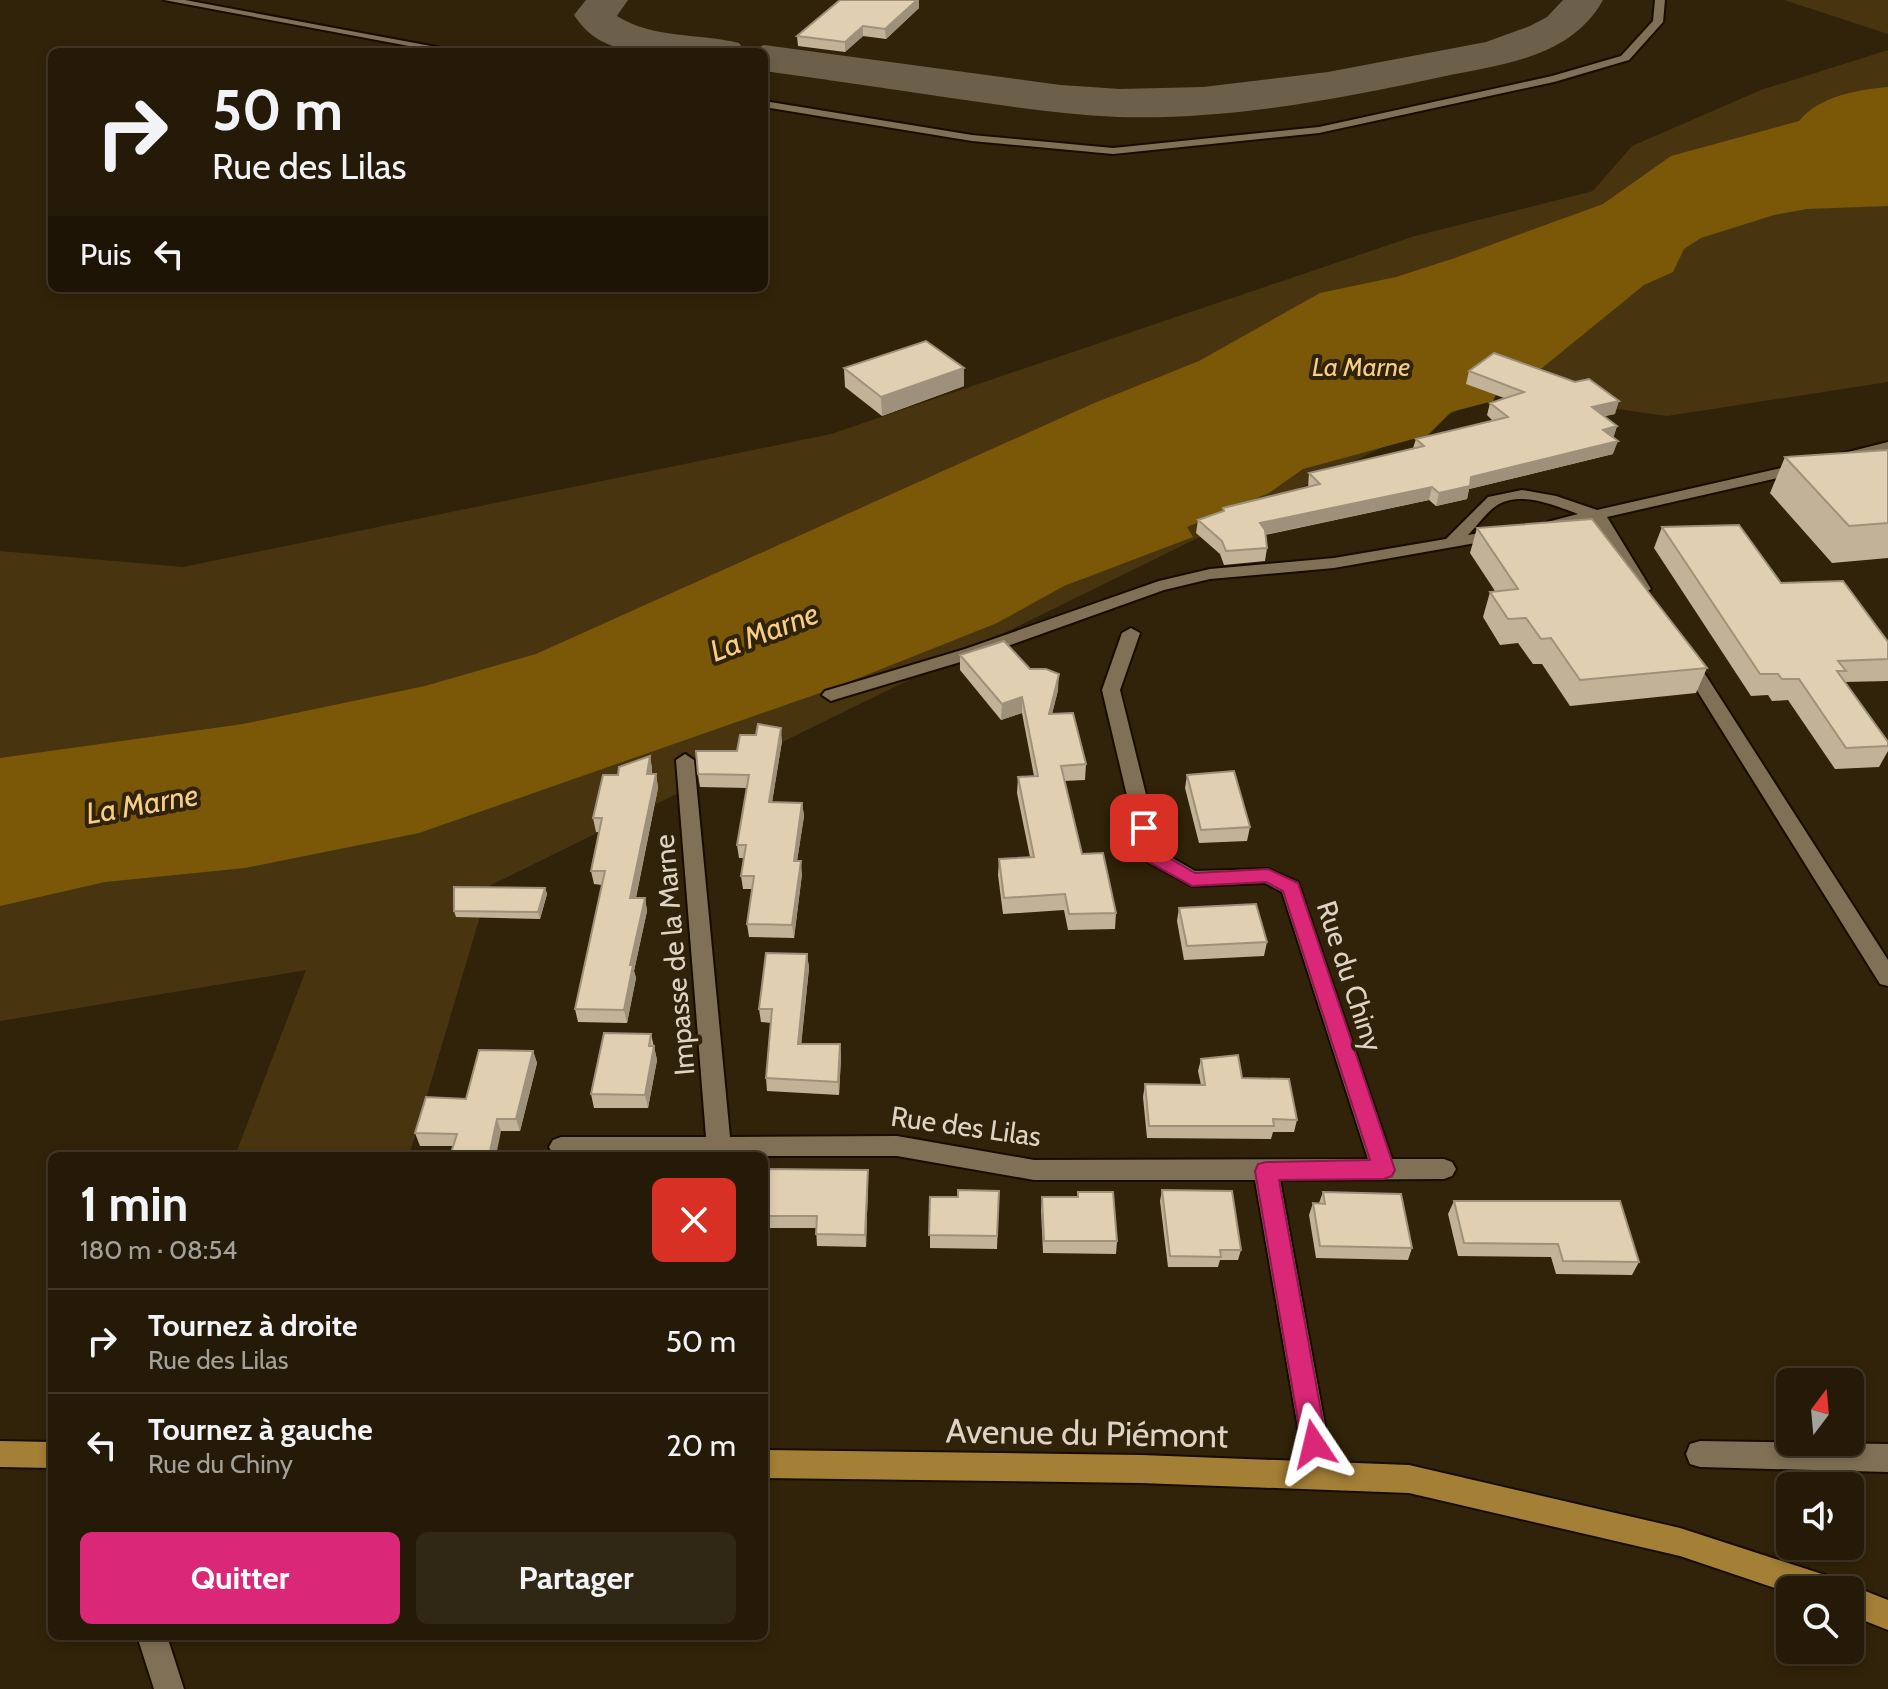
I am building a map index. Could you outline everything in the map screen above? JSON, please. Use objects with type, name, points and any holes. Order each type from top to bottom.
[{"type":"main road","points":[[0,1454],[48,1455]]},
{"type":"main road","name":"Avenue du Piémont","points":[[768,1464],[1320,1474],[1409,1479],[1680,1542],[1783,1576]]},
{"type":"main road","points":[[1864,1606],[1888,1615]]},
{"type":"street","points":[[169,0],[436,48]]},
{"type":"street","points":[[768,105],[972,138],[1113,151],[1319,130],[1554,79],[1625,58],[1658,22],[1660,0]]},
{"type":"street","points":[[1539,527],[1598,516],[1888,447]]},
{"type":"street","points":[[1450,544],[1486,506],[1508,496],[1550,499],[1598,516],[1654,607]]},
{"type":"street","points":[[831,695],[971,653],[1159,586],[1210,574],[1284,569],[1509,533]]},
{"type":"street","name":"Rue du Chiny","points":[[1131,633],[1111,690],[1151,855],[1192,879],[1268,876],[1291,887],[1384,1170]]},
{"type":"street","points":[[1678,645],[1888,978]]},
{"type":"street","name":"Impasse de la Marne","points":[[685,760],[719,1145]]},
{"type":"street","name":"Rue des Lilas","points":[[561,1147],[897,1146],[1034,1170],[1444,1169]]},
{"type":"street","points":[[1266,1171],[1320,1474]]},
{"type":"street","points":[[1700,1454],[1888,1458]]},
{"type":"street","points":[[153,1640],[169,1689]]},
{"type":"shaded area","points":[[1784,0],[1888,0],[1888,34]]},
{"type":"shaded area","points":[[1888,50],[1888,382],[1667,416],[1495,392],[489,886],[410,1152],[237,1152],[306,970],[0,1021],[0,551],[183,567],[831,434],[1415,236],[1593,191],[1632,146],[1761,90]]},
{"type":"water","name":"La Marne","points":[[1888,87],[1888,206],[1807,209],[1774,215],[1701,238],[1684,249],[1673,272],[1644,285],[1542,368],[1467,384],[1496,395],[1493,401],[1451,412],[1428,435],[1303,469],[1269,493],[1187,527],[1193,537],[1064,586],[997,623],[834,688],[419,833],[245,868],[105,882],[0,906],[0,758],[243,724],[425,686],[536,654],[1092,404],[1199,361],[1320,293],[1396,277],[1455,258],[1603,204],[1671,156],[1799,121],[1817,106],[1839,96]]},
{"type":"building","points":[[840,0],[917,0],[885,29],[863,26],[845,42],[797,36]]},
{"type":"building","points":[[926,341],[964,368],[881,397],[844,368]]},
{"type":"building","points":[[1494,353],[1575,382],[1589,379],[1619,401],[1592,407],[1617,426],[1603,430],[1618,441],[1471,477],[1470,486],[1439,493],[1432,487],[1260,523],[1265,530],[1267,548],[1226,551],[1222,541],[1198,520],[1224,511],[1223,508],[1320,484],[1309,473],[1424,446],[1416,439],[1508,417],[1490,403],[1524,392],[1469,371]]},
{"type":"building","points":[[1888,450],[1888,523],[1849,526],[1785,457]]},
{"type":"building","points":[[1592,519],[1707,668],[1580,680],[1551,638],[1541,639],[1526,618],[1508,619],[1490,592],[1518,589],[1477,528]]},
{"type":"building","points":[[1739,525],[1781,583],[1843,581],[1888,642],[1888,659],[1838,661],[1846,671],[1837,671],[1888,746],[1846,748],[1799,679],[1760,674],[1662,527]]},
{"type":"building","points":[[1004,641],[1030,669],[1046,669],[1059,674],[1049,714],[1073,713],[1086,764],[1061,766],[1082,854],[1103,853],[1116,913],[1069,914],[1065,894],[1004,898],[999,859],[1034,857],[1018,777],[1038,776],[1022,697],[1002,704],[960,655]]},
{"type":"building","points":[[758,724],[781,728],[769,802],[802,803],[794,861],[801,861],[792,925],[747,924],[754,876],[741,876],[746,845],[737,845],[749,775],[698,774],[696,751],[737,751],[740,735],[756,735]]},
{"type":"building","points":[[650,756],[647,774],[656,774],[630,898],[645,898],[624,1010],[575,1009],[605,871],[591,871],[602,818],[593,818],[603,775],[618,775],[619,767]]},
{"type":"building","points":[[1234,771],[1250,827],[1201,830],[1187,775]]},
{"type":"building","points":[[454,887],[545,888],[538,912],[454,911]]},
{"type":"building","points":[[1256,904],[1267,942],[1187,946],[1179,908]]},
{"type":"building","points":[[766,953],[807,954],[798,1044],[840,1044],[838,1082],[766,1078],[772,1009],[759,1009]]},
{"type":"building","points":[[604,1033],[651,1034],[649,1046],[654,1046],[645,1095],[591,1094]]},
{"type":"building","points":[[479,1050],[533,1051],[516,1119],[497,1119],[490,1152],[451,1152],[457,1134],[415,1133],[426,1097],[466,1099]]},
{"type":"building","points":[[1238,1055],[1242,1078],[1289,1079],[1297,1120],[1273,1119],[1274,1126],[1149,1126],[1145,1084],[1205,1085],[1201,1059]]},
{"type":"building","points":[[768,1169],[868,1170],[865,1235],[816,1234],[817,1216],[768,1216]]},
{"type":"building","points":[[958,1190],[999,1191],[997,1236],[929,1235],[930,1197],[958,1197]]},
{"type":"building","points":[[1162,1190],[1232,1191],[1241,1250],[1220,1250],[1221,1257],[1170,1256]]},
{"type":"building","points":[[1078,1192],[1113,1192],[1117,1241],[1044,1241],[1042,1197],[1078,1197]]},
{"type":"building","points":[[1323,1192],[1401,1194],[1412,1248],[1320,1246],[1313,1203],[1325,1204]]},
{"type":"building","points":[[1454,1201],[1620,1201],[1639,1262],[1563,1261],[1558,1244],[1464,1243]]},
{"type":"taxiway","points":[[608,0],[595,15],[602,25],[615,33],[632,39],[690,48]]},
{"type":"taxiway","points":[[768,59],[1061,99],[1120,103],[1203,101],[1328,86],[1506,50],[1545,36],[1562,26],[1575,14],[1583,0]]},
{"type":"route","points":[[1144,828],[1151,855],[1192,879],[1268,876],[1291,887],[1384,1170],[1266,1171],[1314,1444]]}]
